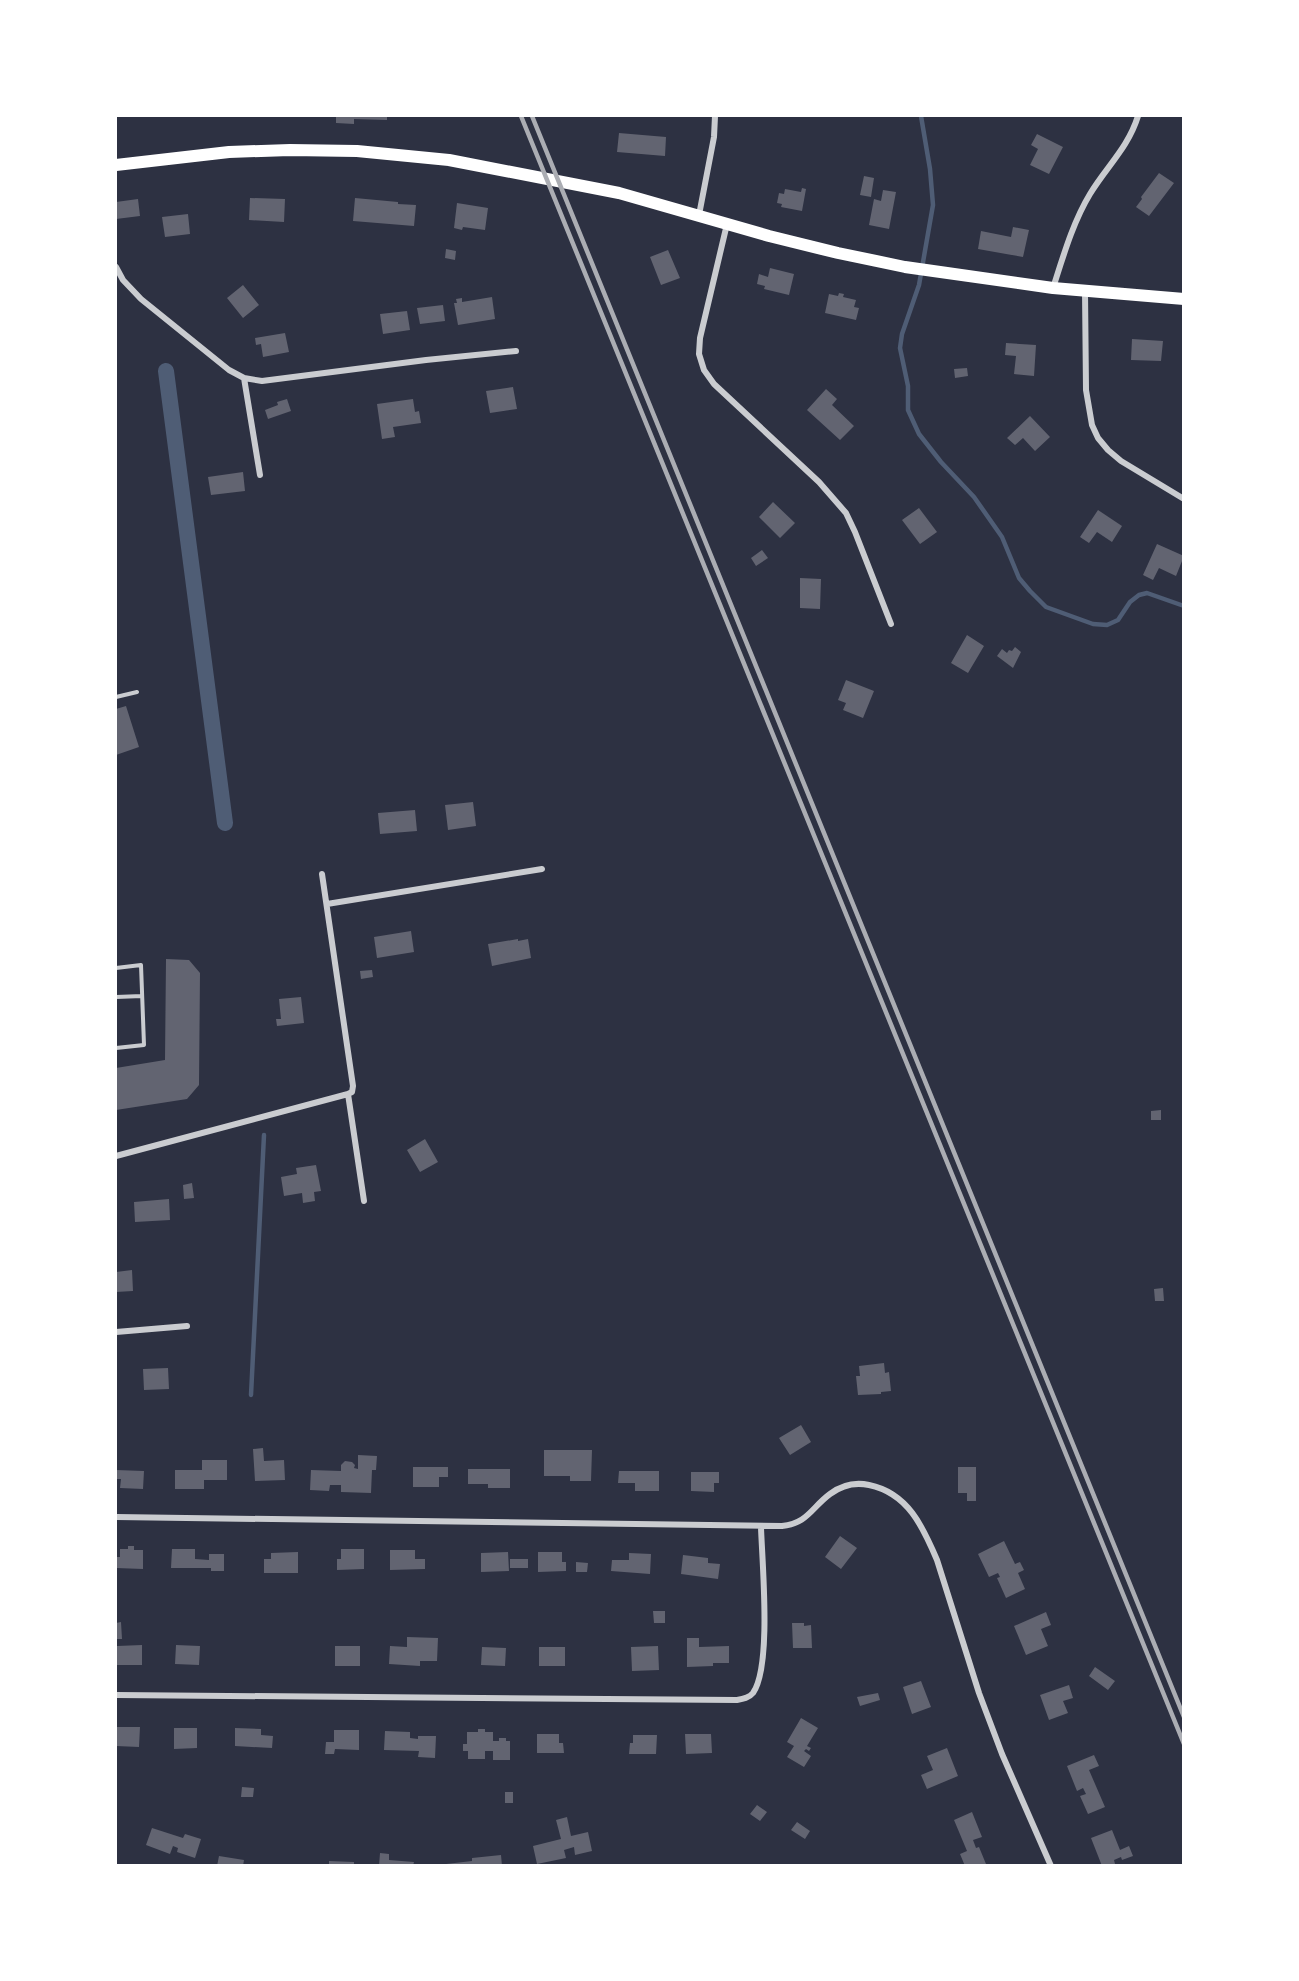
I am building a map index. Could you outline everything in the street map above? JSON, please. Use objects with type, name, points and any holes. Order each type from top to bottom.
[{"type":"main road","points":[[116,165],[229,152],[357,150],[429,158],[586,185],[769,236],[905,267],[1053,288],[1184,298]]},
{"type":"street","points":[[699,215],[714,137],[715,116]]},
{"type":"street","points":[[1053,288],[1089,195],[1127,144],[1138,116]]},
{"type":"street","points":[[727,223],[700,338],[699,354],[704,370],[727,398],[819,482],[846,513],[891,624]]},
{"type":"street","points":[[116,267],[127,285],[141,299],[229,370],[244,378],[262,381],[516,351]]},
{"type":"street","points":[[1085,291],[1086,390],[1092,425],[1098,438],[1121,461],[1184,499]]},
{"type":"street","points":[[244,378],[260,475]]},
{"type":"street","points":[[327,904],[542,869]]},
{"type":"street","points":[[116,1156],[352,1092],[353,1086],[322,874]]},
{"type":"street","points":[[348,1094],[364,1201]]},
{"type":"street","points":[[116,1332],[187,1326]]},
{"type":"street","points":[[116,1517],[689,1524],[761,1527],[793,1525],[801,1521],[831,1493],[842,1486],[864,1484],[886,1490],[896,1495],[904,1503],[922,1528],[937,1560],[979,1693],[1002,1754],[1051,1866]]},
{"type":"street","points":[[116,1695],[725,1700],[746,1698],[752,1695],[759,1677],[764,1634],[761,1527]]},
{"type":"lane","points":[[116,697],[137,692]]},
{"type":"lane","points":[[116,968],[141,966],[144,1045],[116,1048]]},
{"type":"lane","points":[[116,997],[142,996]]},
{"type":"building","points":[[336,116],[387,116],[387,120],[354,119],[354,124],[336,123]]},
{"type":"building","points":[[619,133],[666,137],[665,156],[617,152]]},
{"type":"building","points":[[1037,134],[1063,147],[1049,174],[1030,165],[1038,149],[1031,145]]},
{"type":"building","points":[[1159,173],[1174,183],[1149,216],[1136,207]]},
{"type":"building","points":[[864,176],[874,178],[871,197],[860,195]]},
{"type":"building","points":[[802,188],[806,189],[802,211],[781,207],[782,204],[777,203],[779,193],[784,194],[785,189],[801,192]]},
{"type":"building","points":[[883,190],[896,192],[889,229],[869,225],[874,199],[881,201]]},
{"type":"building","points":[[250,198],[285,199],[284,222],[249,220]]},
{"type":"building","points":[[355,198],[416,205],[414,226],[353,221]]},
{"type":"building","points":[[138,199],[140,216],[116,219],[116,202]]},
{"type":"building","points":[[457,203],[488,208],[485,230],[454,228]]},
{"type":"building","points":[[188,214],[190,234],[165,237],[162,217]]},
{"type":"building","points":[[1013,227],[1029,230],[1023,257],[978,249],[981,231],[1011,237]]},
{"type":"building","points":[[446,249],[456,251],[455,260],[445,258]]},
{"type":"building","points":[[668,250],[680,278],[661,285],[650,257]]},
{"type":"building","points":[[770,268],[794,274],[789,295],[764,289],[765,286],[757,284],[759,274],[768,277]]},
{"type":"building","points":[[243,285],[259,305],[243,318],[227,298]]},
{"type":"building","points":[[839,293],[844,294],[843,297],[856,300],[854,307],[859,308],[856,320],[825,313],[829,294],[838,296]]},
{"type":"building","points":[[492,297],[495,319],[458,325],[454,303],[457,303],[456,299],[462,298],[462,302]]},
{"type":"building","points":[[443,305],[445,321],[420,324],[417,308]]},
{"type":"building","points":[[407,311],[410,330],[383,334],[380,314]]},
{"type":"building","points":[[285,333],[289,352],[263,357],[261,344],[256,345],[255,338]]},
{"type":"building","points":[[1132,339],[1163,341],[1161,361],[1131,360]]},
{"type":"building","points":[[1006,343],[1036,345],[1034,376],[1014,374],[1016,356],[1005,355]]},
{"type":"building","points":[[967,368],[968,376],[955,378],[954,369]]},
{"type":"building","points":[[513,387],[517,409],[490,413],[486,391]]},
{"type":"building","points":[[826,389],[837,399],[832,405],[854,426],[840,440],[807,410]]},
{"type":"building","points":[[287,399],[291,411],[268,419],[265,410]]},
{"type":"building","points":[[413,399],[415,412],[419,411],[421,423],[393,427],[395,437],[382,439],[377,404]]},
{"type":"building","points":[[1030,416],[1050,437],[1035,451],[1023,438],[1015,445],[1007,438]]},
{"type":"building","points":[[243,472],[245,491],[211,495],[208,477]]},
{"type":"building","points":[[773,502],[795,523],[780,538],[759,517]]},
{"type":"building","points":[[919,508],[937,532],[920,544],[902,520]]},
{"type":"building","points":[[1098,510],[1122,526],[1112,542],[1097,532],[1089,543],[1080,537]]},
{"type":"building","points":[[1157,544],[1184,556],[1176,576],[1159,568],[1153,580],[1143,575]]},
{"type":"building","points":[[762,550],[768,558],[756,566],[751,558]]},
{"type":"building","points":[[800,578],[821,579],[820,609],[800,608]]},
{"type":"building","points":[[967,635],[984,646],[968,673],[951,663]]},
{"type":"building","points":[[1015,647],[1021,652],[1013,668],[997,656],[1002,649],[1007,653]]},
{"type":"building","points":[[846,680],[874,691],[863,718],[843,710],[846,703],[838,700]]},
{"type":"building","points":[[126,706],[139,747],[116,755],[116,709]]},
{"type":"building","points":[[473,802],[476,826],[448,830],[445,805]]},
{"type":"building","points":[[415,810],[417,831],[380,834],[378,813]]},
{"type":"building","points":[[411,931],[414,952],[377,958],[374,937]]},
{"type":"building","points":[[518,939],[518,941],[528,939],[531,958],[492,966],[488,944]]},
{"type":"building","points":[[166,959],[189,960],[200,973],[199,1085],[187,1099],[116,1110],[116,1068],[165,1060]]},
{"type":"building","points":[[372,970],[373,977],[361,979],[360,971]]},
{"type":"building","points":[[301,997],[304,1023],[277,1026],[276,1019],[281,1019],[279,999]]},
{"type":"building","points":[[1161,1110],[1161,1120],[1151,1120],[1151,1111]]},
{"type":"building","points":[[425,1139],[438,1162],[420,1172],[407,1150]]},
{"type":"building","points":[[316,1165],[321,1191],[314,1192],[315,1201],[303,1203],[302,1193],[284,1196],[281,1177],[297,1174],[296,1168]]},
{"type":"building","points":[[192,1183],[194,1198],[184,1199],[183,1185]]},
{"type":"building","points":[[169,1199],[170,1220],[135,1222],[134,1202]]},
{"type":"building","points":[[132,1270],[133,1291],[116,1292],[116,1272]]},
{"type":"building","points":[[1163,1288],[1164,1301],[1155,1301],[1154,1289]]},
{"type":"building","points":[[884,1363],[885,1373],[889,1372],[891,1391],[858,1395],[856,1376],[860,1376],[859,1366]]},
{"type":"building","points":[[168,1368],[169,1389],[144,1390],[143,1369]]},
{"type":"building","points":[[801,1425],[811,1442],[790,1455],[779,1438]]},
{"type":"building","points":[[263,1448],[264,1461],[284,1460],[285,1480],[255,1481],[253,1449]]},
{"type":"building","points":[[544,1450],[592,1450],[591,1481],[570,1481],[570,1476],[544,1476]]},
{"type":"building","points":[[358,1455],[377,1456],[376,1470],[372,1470],[371,1493],[341,1492],[341,1485],[330,1485],[329,1491],[310,1490],[311,1470],[341,1471],[341,1465],[345,1461],[352,1462],[355,1465],[354,1468],[358,1469]]},
{"type":"building","points":[[202,1460],[227,1460],[227,1480],[204,1480],[204,1489],[175,1489],[175,1470],[202,1470]]},
{"type":"building","points":[[413,1467],[448,1467],[448,1477],[439,1477],[439,1487],[413,1487]]},
{"type":"building","points":[[958,1467],[976,1467],[976,1501],[967,1501],[967,1493],[958,1493]]},
{"type":"building","points":[[468,1469],[510,1469],[510,1488],[488,1488],[488,1484],[468,1484]]},
{"type":"building","points":[[116,1470],[144,1471],[143,1489],[120,1488],[121,1479],[116,1479]]},
{"type":"building","points":[[619,1471],[659,1471],[659,1491],[635,1491],[635,1483],[618,1483]]},
{"type":"building","points":[[691,1472],[719,1472],[719,1483],[714,1483],[714,1492],[691,1491]]},
{"type":"building","points":[[840,1536],[857,1548],[841,1569],[825,1557]]},
{"type":"building","points":[[1004,1541],[1015,1564],[1020,1562],[1024,1570],[1018,1573],[1025,1589],[1006,1598],[997,1578],[1000,1577],[998,1573],[989,1577],[978,1554]]},
{"type":"building","points":[[128,1546],[134,1546],[134,1550],[143,1550],[143,1569],[116,1568],[116,1557],[120,1557],[120,1549],[128,1549]]},
{"type":"building","points":[[172,1549],[195,1549],[195,1559],[209,1560],[209,1554],[224,1554],[224,1571],[211,1571],[211,1568],[171,1568]]},
{"type":"building","points":[[341,1549],[364,1549],[364,1569],[337,1570],[337,1559],[341,1559]]},
{"type":"building","points":[[390,1550],[415,1550],[415,1559],[425,1559],[425,1569],[390,1570]]},
{"type":"building","points":[[298,1552],[298,1573],[264,1573],[264,1559],[271,1559],[271,1553]]},
{"type":"building","points":[[508,1552],[509,1571],[481,1572],[481,1553]]},
{"type":"building","points":[[538,1552],[562,1552],[562,1562],[566,1562],[566,1571],[538,1572]]},
{"type":"building","points":[[629,1553],[651,1554],[650,1574],[611,1571],[612,1560],[629,1560]]},
{"type":"building","points":[[683,1555],[708,1558],[708,1563],[720,1564],[718,1579],[681,1574]]},
{"type":"building","points":[[510,1559],[528,1559],[528,1568],[510,1568]]},
{"type":"building","points":[[576,1562],[588,1563],[587,1572],[576,1572]]},
{"type":"building","points":[[653,1611],[665,1611],[665,1623],[654,1623]]},
{"type":"building","points":[[1046,1612],[1051,1625],[1041,1629],[1048,1646],[1026,1655],[1014,1626]]},
{"type":"building","points":[[121,1622],[122,1639],[116,1639],[116,1623]]},
{"type":"building","points":[[792,1623],[811,1625],[812,1648],[793,1648]]},
{"type":"building","points":[[407,1637],[438,1638],[437,1661],[420,1661],[420,1666],[389,1664],[390,1646],[407,1647]]},
{"type":"building","points":[[687,1638],[699,1638],[699,1647],[729,1646],[729,1663],[687,1667]]},
{"type":"building","points":[[142,1645],[142,1665],[117,1665],[117,1646]]},
{"type":"building","points":[[176,1645],[200,1646],[199,1665],[175,1664]]},
{"type":"building","points":[[335,1646],[360,1646],[360,1666],[335,1666]]},
{"type":"building","points":[[658,1646],[659,1670],[632,1671],[631,1647]]},
{"type":"building","points":[[482,1647],[506,1648],[505,1666],[481,1665]]},
{"type":"building","points":[[539,1647],[565,1647],[565,1666],[539,1666]]},
{"type":"building","points":[[1095,1667],[1115,1681],[1108,1690],[1089,1676]]},
{"type":"building","points":[[921,1681],[931,1707],[912,1714],[903,1687]]},
{"type":"building","points":[[1069,1685],[1073,1698],[1063,1701],[1068,1713],[1049,1720],[1040,1695]]},
{"type":"building","points":[[878,1693],[880,1700],[860,1706],[857,1697]]},
{"type":"building","points":[[801,1718],[818,1728],[807,1746],[811,1748],[809,1751],[806,1749],[804,1751],[811,1756],[804,1767],[787,1757],[794,1746],[787,1742]]},
{"type":"building","points":[[116,1727],[140,1727],[139,1747],[116,1746]]},
{"type":"building","points":[[174,1728],[197,1728],[197,1748],[174,1749]]},
{"type":"building","points":[[235,1728],[261,1729],[261,1735],[273,1736],[272,1748],[235,1746]]},
{"type":"building","points":[[478,1729],[493,1732],[493,1741],[506,1738],[506,1741],[510,1741],[510,1760],[493,1760],[493,1751],[485,1751],[485,1759],[468,1759],[468,1751],[463,1751],[463,1744],[467,1744],[467,1732],[478,1732]]},
{"type":"building","points":[[334,1730],[359,1730],[359,1750],[335,1749],[334,1754],[325,1754],[326,1742],[334,1742]]},
{"type":"building","points":[[385,1731],[410,1732],[410,1738],[418,1739],[418,1736],[436,1736],[435,1758],[418,1757],[419,1751],[384,1750]]},
{"type":"building","points":[[537,1734],[559,1734],[559,1743],[563,1743],[564,1753],[537,1753]]},
{"type":"building","points":[[685,1734],[711,1734],[712,1753],[686,1754]]},
{"type":"building","points":[[633,1735],[657,1735],[656,1754],[629,1754]]},
{"type":"building","points":[[947,1748],[958,1776],[927,1789],[921,1775],[933,1770],[927,1756]]},
{"type":"building","points":[[1094,1755],[1099,1766],[1089,1770],[1105,1807],[1088,1814],[1080,1796],[1086,1794],[1083,1788],[1077,1791],[1067,1766]]},
{"type":"building","points":[[242,1787],[254,1788],[253,1797],[241,1797]]},
{"type":"building","points":[[505,1792],[513,1792],[513,1803],[505,1803]]},
{"type":"building","points":[[757,1805],[767,1812],[760,1821],[750,1814]]},
{"type":"building","points":[[972,1812],[982,1837],[973,1840],[976,1848],[979,1847],[986,1864],[981,1866],[965,1866],[960,1854],[967,1851],[954,1820]]},
{"type":"building","points":[[567,1817],[571,1836],[588,1832],[592,1851],[575,1855],[574,1847],[564,1850],[566,1858],[537,1864],[533,1846],[561,1839],[556,1820]]},
{"type":"building","points":[[797,1822],[810,1831],[805,1839],[791,1830]]},
{"type":"building","points":[[152,1828],[183,1838],[185,1834],[201,1839],[195,1858],[177,1852],[178,1848],[173,1846],[170,1854],[146,1845]]},
{"type":"building","points":[[1112,1830],[1120,1850],[1129,1846],[1133,1856],[1114,1860],[1115,1864],[1111,1866],[1102,1866],[1091,1838]]},
{"type":"building","points":[[380,1853],[389,1854],[389,1860],[414,1862],[413,1866],[379,1866]]},
{"type":"building","points":[[501,1855],[502,1866],[446,1866],[446,1864],[472,1861],[472,1858]]},
{"type":"building","points":[[219,1856],[244,1860],[243,1866],[217,1866]]},
{"type":"building","points":[[329,1861],[354,1862],[354,1866],[329,1866]]},
{"type":"waterway","points":[[921,116],[930,169],[933,205],[919,285],[902,334],[900,348],[908,386],[908,410],[919,434],[941,462],[974,497],[1002,537],[1019,578],[1046,607],[1093,624],[1107,625],[1118,620],[1130,602],[1139,595],[1147,593],[1184,606]]},
{"type":"waterway","points":[[166,371],[225,823]]},
{"type":"waterway","points":[[251,1395],[264,1135]]},
{"type":"railway","points":[[521,116],[1184,1744]]},
{"type":"railway","points":[[532,116],[1184,1717]]}]
